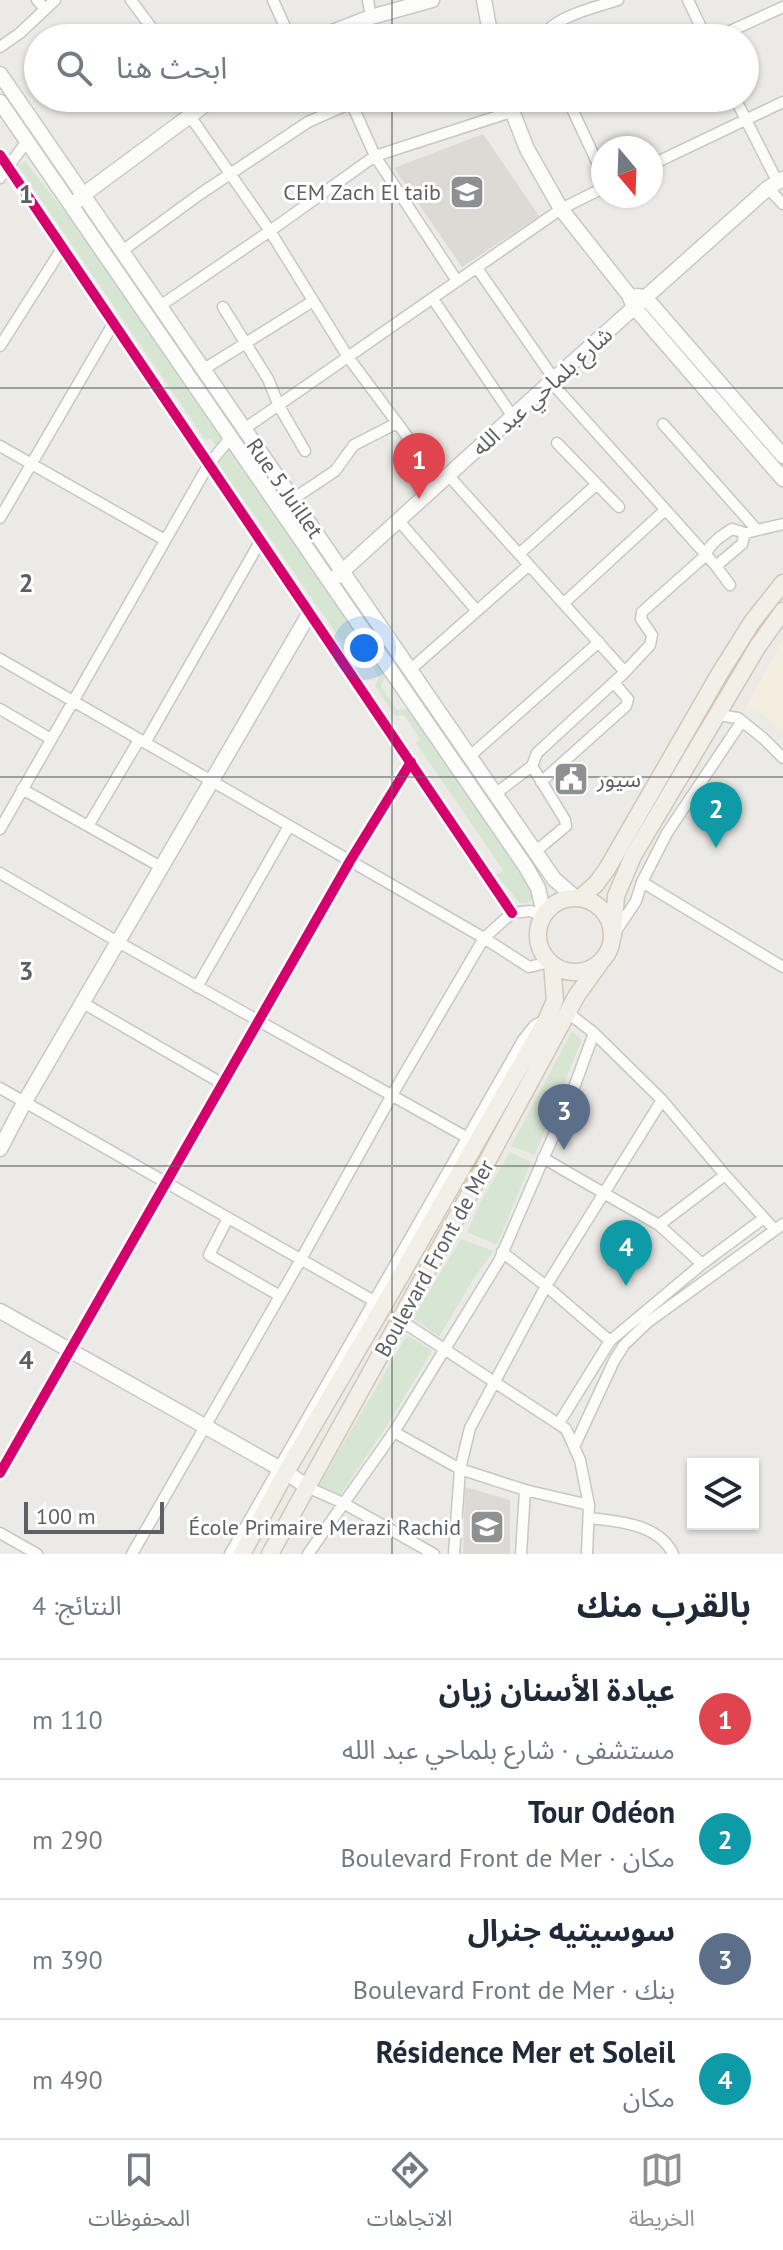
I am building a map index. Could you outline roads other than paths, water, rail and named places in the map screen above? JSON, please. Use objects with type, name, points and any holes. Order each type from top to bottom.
[{"type":"main road","points":[[353,24],[432,0]]},
{"type":"main road","points":[[484,0],[488,24]]},
{"type":"main road","name":"Rue 5 Juillet","points":[[0,74],[78,201],[237,433],[331,582],[526,867],[538,888],[544,915]]},
{"type":"main road","name":"Rue 5 Juillet","points":[[0,102],[27,141],[122,251],[204,369],[237,433],[293,499],[554,879],[578,898]]},
{"type":"main road","points":[[78,201],[194,112]]},
{"type":"main road","points":[[512,112],[527,149],[561,209],[783,479]]},
{"type":"main road","name":"شارع بلماحي عبد الله","points":[[331,582],[446,479],[636,300],[776,183]]},
{"type":"main road","points":[[636,300],[783,456]]},
{"type":"main road","points":[[783,583],[752,622],[720,673],[607,869],[596,884],[578,898],[555,904],[544,915],[538,939],[551,963],[571,972],[591,969],[600,963],[610,948],[616,896],[625,871],[758,646],[783,611]]},
{"type":"main road","points":[[0,1149],[309,614]]},
{"type":"main road","points":[[578,898],[589,900],[603,911],[612,927],[613,936]]},
{"type":"main road","name":"Boulevard Front de Mer","points":[[242,1554],[283,1470],[423,1238],[547,1019],[555,1000],[551,963]]},
{"type":"main road","name":"Boulevard Front de Mer","points":[[270,1554],[567,1012],[600,963]]},
{"type":"main road","points":[[0,1311],[283,1470],[307,1487]]},
{"type":"street","points":[[37,0],[45,9]]},
{"type":"street","points":[[27,24],[55,0]]},
{"type":"street","points":[[131,0],[149,24]]},
{"type":"street","points":[[273,0],[284,24]]},
{"type":"street","points":[[368,0],[371,17]]},
{"type":"street","points":[[556,24],[618,0]]},
{"type":"street","points":[[688,0],[699,24]]},
{"type":"street","points":[[746,24],[783,7]]},
{"type":"street","points":[[0,47],[24,27]]},
{"type":"street","points":[[663,159],[783,102]]},
{"type":"street","points":[[122,251],[229,175],[328,112]]},
{"type":"street","points":[[355,112],[375,156],[457,281]]},
{"type":"street","points":[[160,306],[375,156],[491,112]]},
{"type":"street","points":[[574,112],[591,149]]},
{"type":"street","points":[[742,112],[783,204]]},
{"type":"street","points":[[190,116],[270,231],[348,357],[397,423],[625,672]]},
{"type":"street","points":[[0,178],[27,141]]},
{"type":"street","points":[[0,155],[512,913]]},
{"type":"street","points":[[0,829],[209,464],[237,433],[561,209],[591,194]]},
{"type":"street","points":[[0,346],[63,247]]},
{"type":"street","points":[[477,268],[552,380],[730,585]]},
{"type":"street","points":[[433,299],[513,417]]},
{"type":"street","points":[[204,369],[313,301]]},
{"type":"street","points":[[223,307],[268,379],[279,406],[305,451]]},
{"type":"street","points":[[0,518],[113,324]]},
{"type":"street","points":[[293,499],[335,471],[354,445],[397,423]]},
{"type":"street","points":[[663,424],[757,530]]},
{"type":"street","points":[[557,443],[619,507]]},
{"type":"street","points":[[0,446],[165,540]]},
{"type":"street","points":[[519,554],[597,484]]},
{"type":"street","points":[[564,603],[664,511]]},
{"type":"street","points":[[399,521],[477,611]]},
{"type":"street","points":[[495,794],[532,766],[537,753],[614,683],[652,642],[652,635],[641,619],[642,612],[705,556],[718,539],[732,529],[745,533],[783,524]]},
{"type":"street","points":[[716,566],[742,544],[745,533]]},
{"type":"street","points":[[88,826],[261,540]]},
{"type":"street","points":[[411,669],[529,565]]},
{"type":"street","points":[[470,756],[599,642]]},
{"type":"street","points":[[0,659],[484,938],[529,967],[551,963]]},
{"type":"street","points":[[541,782],[626,706],[628,699],[614,683]]},
{"type":"street","points":[[0,709],[51,739]]},
{"type":"street","points":[[718,715],[738,718],[783,758]]},
{"type":"street","points":[[613,936],[636,901],[642,882],[667,833],[742,721]]},
{"type":"street","points":[[0,1473],[350,861],[411,762]]},
{"type":"street","points":[[532,766],[566,826],[536,851]]},
{"type":"street","points":[[22,789],[161,867]]},
{"type":"street","points":[[197,987],[289,826]]},
{"type":"street","points":[[0,873],[466,1137]]},
{"type":"street","points":[[642,882],[783,967]]},
{"type":"street","points":[[132,1554],[484,938],[512,913],[530,911],[544,915]]},
{"type":"street","points":[[83,1003],[223,1084]]},
{"type":"street","points":[[567,1012],[594,1033],[662,1100],[764,1218],[779,1227],[648,1322],[624,1345],[574,1447]]},
{"type":"street","points":[[230,1554],[283,1470],[374,1301],[523,1040],[534,1026],[547,1019]]},
{"type":"street","points":[[308,1554],[394,1432],[502,1252],[572,1093],[594,1033]]},
{"type":"street","points":[[0,1088],[374,1301]]},
{"type":"street","points":[[454,1554],[460,1469],[470,1428],[546,1286],[662,1100]]},
{"type":"street","points":[[543,1158],[659,1225],[702,1264]]},
{"type":"street","points":[[659,1225],[725,1175]]},
{"type":"street","points":[[228,1218],[209,1255],[280,1296]]},
{"type":"street","points":[[559,1423],[610,1341],[702,1264],[764,1218]]},
{"type":"street","points":[[502,1252],[610,1341]]},
{"type":"street","points":[[400,1320],[566,1429],[585,1479],[589,1505],[587,1554]]},
{"type":"street","points":[[394,1432],[460,1469],[525,1490],[589,1505]]},
{"type":"street","points":[[307,1487],[343,1503],[434,1554]]},
{"type":"street","points":[[521,1554],[525,1490]]},
{"type":"street","points":[[589,1518],[630,1523],[657,1536],[670,1546],[673,1554]]},
{"type":"street","points":[[0,1533],[37,1554]]},
{"type":"place","name":"CEM Zach El taib","points":[[467,192]]},
{"type":"place","name":"عيادة الأسنان زيان","points":[[419,499]]},
{"type":"place","name":"سيور","points":[[571,779]]},
{"type":"place","name":"Tour Odéon","points":[[716,848]]},
{"type":"place","name":"سوسيتيه جنرال","points":[[564,1150]]},
{"type":"place","name":"Résidence Mer et Soleil","points":[[626,1286]]},
{"type":"place","name":"École Primaire Merazi Rachid","points":[[487,1527]]}]
